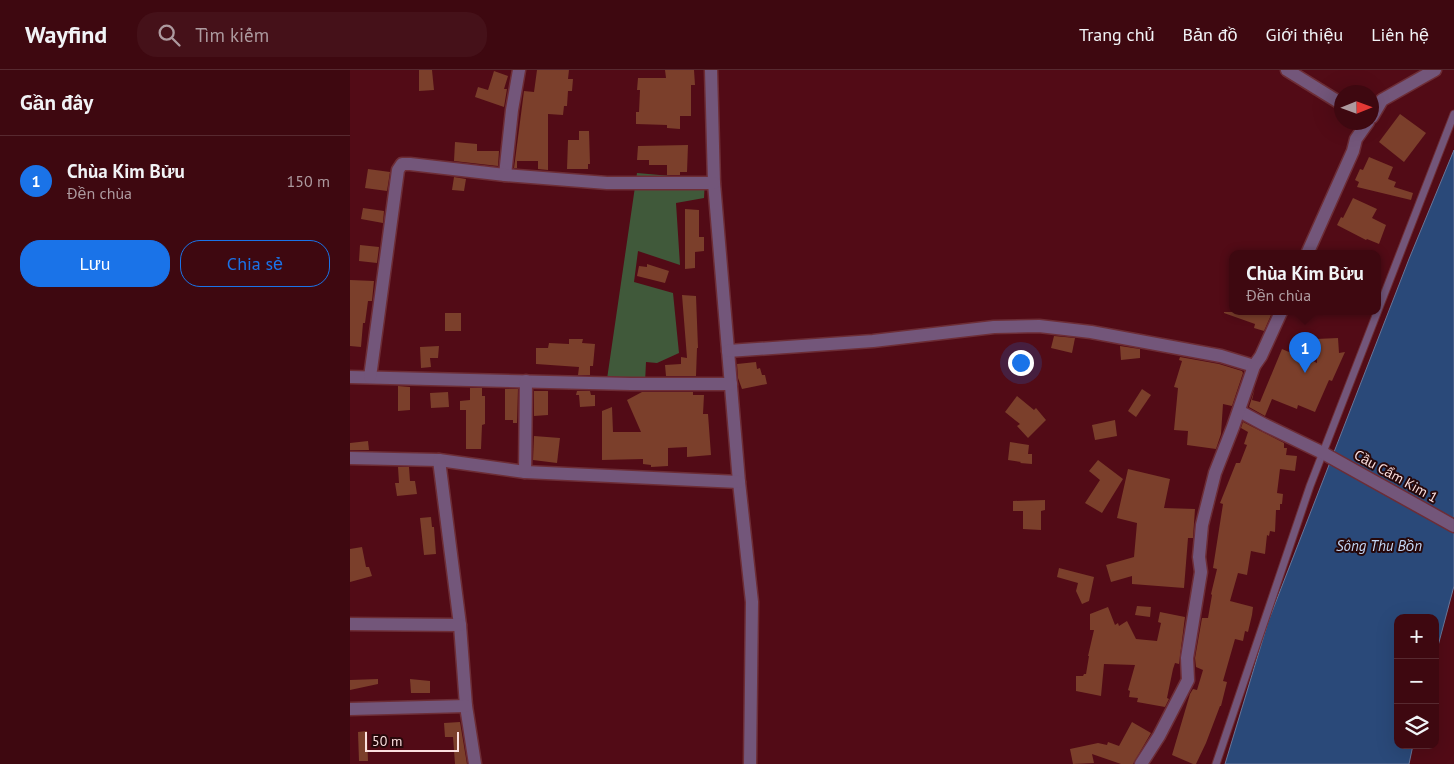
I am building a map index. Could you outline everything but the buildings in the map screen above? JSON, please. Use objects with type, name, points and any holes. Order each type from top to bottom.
[{"type":"street","points":[[505,175],[512,110],[519,70]]},
{"type":"street","points":[[711,70],[714,183],[739,482],[752,602],[750,764]]},
{"type":"street","points":[[1287,70],[1334,99]]},
{"type":"street","points":[[1379,105],[1382,100],[1435,70]]},
{"type":"street","points":[[1309,250],[1353,151],[1356,139],[1362,130]]},
{"type":"street","points":[[370,377],[399,168],[402,164],[607,183],[714,183]]},
{"type":"street","points":[[1141,764],[1160,736],[1188,680],[1187,658],[1201,572],[1199,557],[1202,525],[1216,473],[1254,366],[1261,356],[1280,315]]},
{"type":"street","points":[[728,351],[873,341],[994,327],[1039,326],[1090,332],[1221,356],[1254,366]]},
{"type":"street","points":[[350,377],[731,384]]},
{"type":"street","points":[[525,472],[526,381]]},
{"type":"street","name":"Cầu Cẩm Kim 1","points":[[1239,410],[1264,425],[1323,453],[1454,526]]},
{"type":"street","points":[[350,458],[439,460],[525,472],[739,482]]},
{"type":"street","points":[[439,460],[460,625],[466,706],[475,764]]},
{"type":"street","points":[[350,624],[460,625]]},
{"type":"street","points":[[350,709],[466,706]]},
{"type":"lane","points":[[1381,303],[1454,114]]},
{"type":"lane","points":[[1216,764],[1307,495],[1376,315]]},
{"type":"green space","points":[[637,173],[705,179],[704,198],[676,203],[680,265],[638,251],[634,282],[673,293],[679,353],[657,363],[646,362],[645,383],[607,379]]},
{"type":"water","name":"Sông Thu Bồn","points":[[1454,150],[1454,586],[1439,642],[1439,614],[1394,614],[1394,749],[1412,749],[1409,764],[1225,764],[1268,622],[1409,259]]},
{"type":"place","name":"Chùa Kim Bửu","points":[[1305,373]]}]
